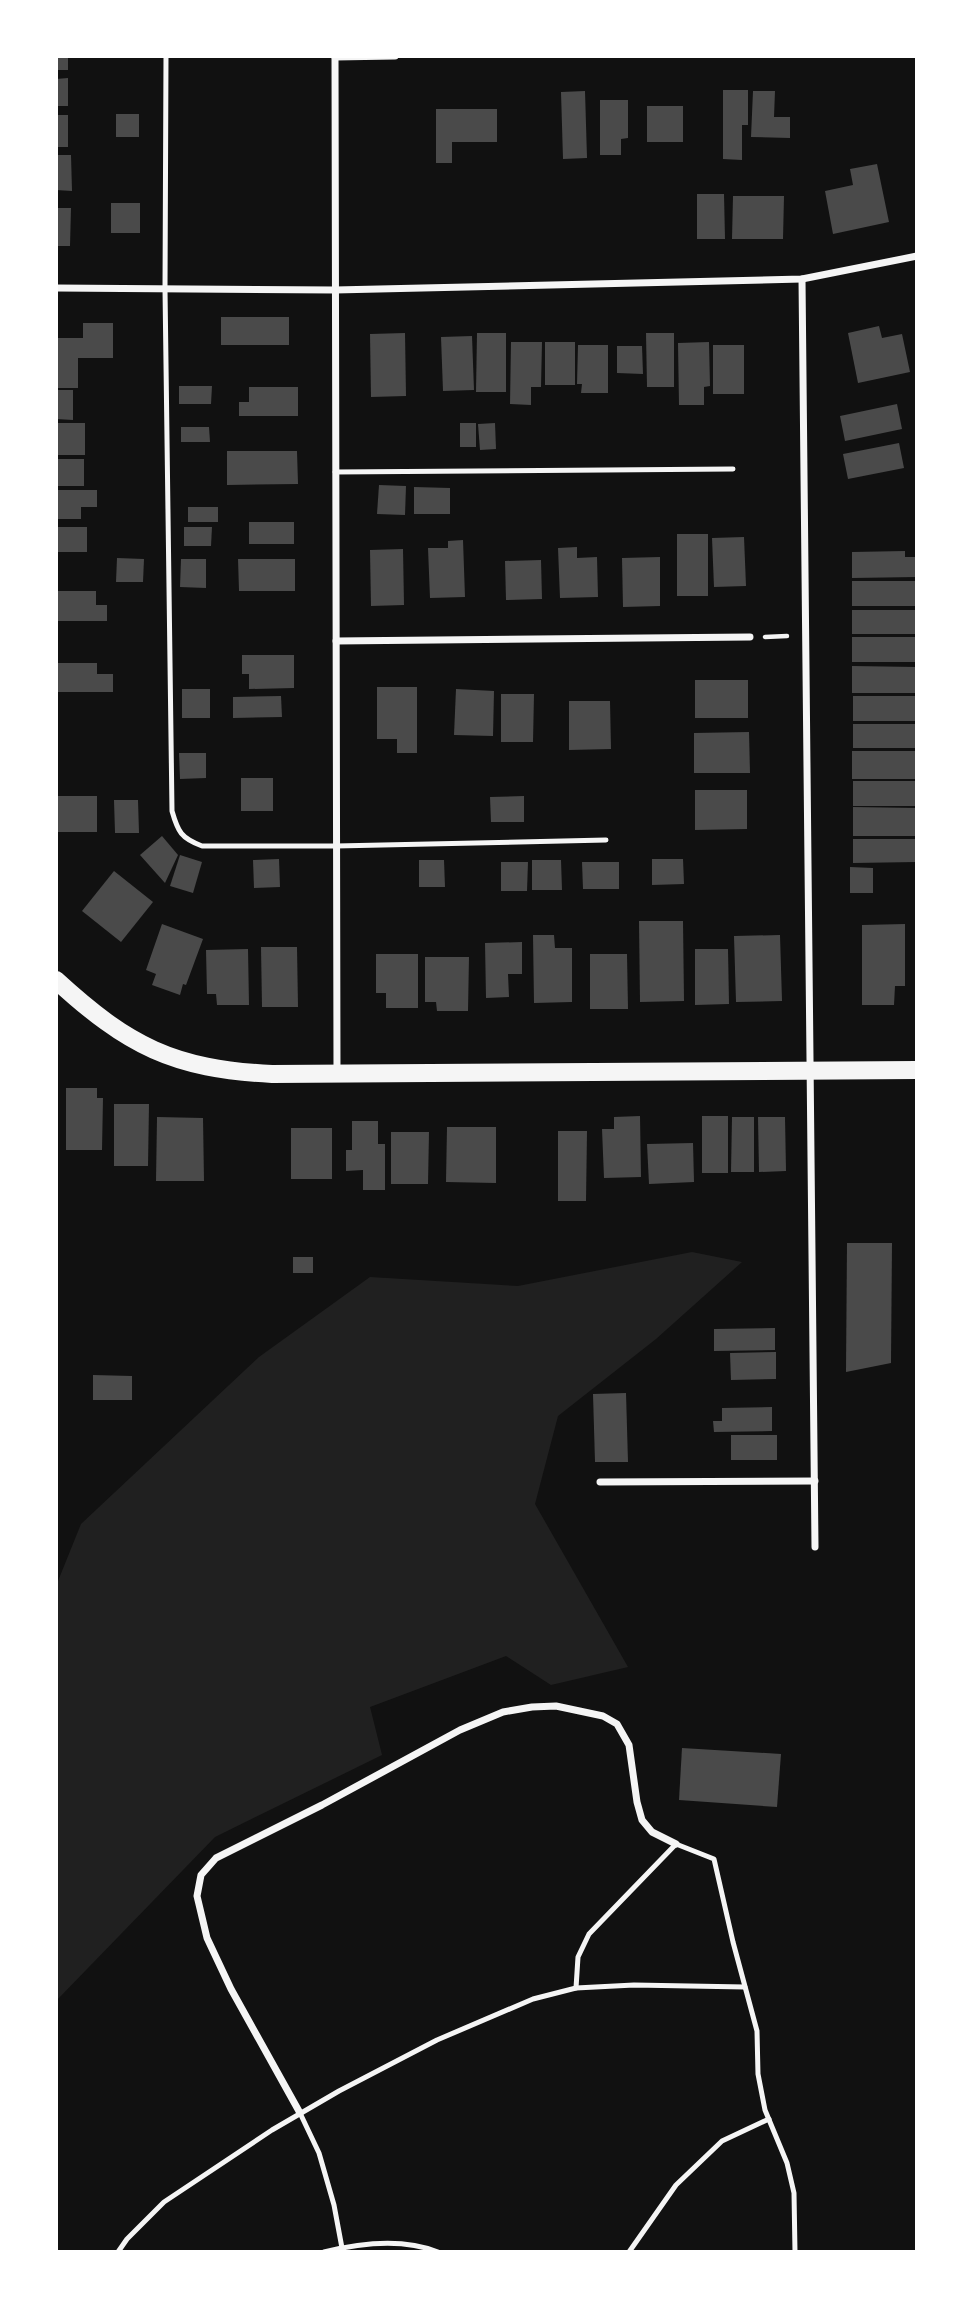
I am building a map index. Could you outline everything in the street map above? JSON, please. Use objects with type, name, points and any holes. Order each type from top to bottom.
[{"type":"main road","points":[[56,980],[118,1032],[147,1048],[177,1060],[239,1072],[337,1074],[917,1070]]},
{"type":"street","points":[[337,1074],[335,56],[395,56]]},
{"type":"street","points":[[56,288],[335,290],[802,279],[917,256]]},
{"type":"street","points":[[802,279],[815,1547]]},
{"type":"street","points":[[336,641],[750,637]]},
{"type":"street","points":[[600,1482],[815,1481]]},
{"type":"street","points":[[300,2113],[231,1989],[207,1937],[197,1896],[201,1875],[216,1858],[322,1805],[460,1730],[503,1713],[532,1707],[556,1706],[603,1716],[617,1724],[629,1745],[642,1820],[652,1832],[676,1844]]},
{"type":"lane","points":[[166,56],[165,289],[172,811],[177,828],[186,840],[202,846],[606,840]]},
{"type":"lane","points":[[335,471],[733,469]]},
{"type":"lane","points":[[576,1988],[578,1957],[589,1934],[676,1844],[714,1858],[757,2031],[758,2074],[769,2119],[787,2163],[794,2193],[795,2252]]},
{"type":"lane","points":[[118,2252],[127,2239],[164,2202],[300,2113],[437,2040],[533,1999],[576,1988],[634,1985],[745,1987]]},
{"type":"lane","points":[[300,2113],[319,2153],[334,2205],[342,2248]]},
{"type":"lane","points":[[629,2252],[676,2185],[722,2141],[769,2119]]},
{"type":"lane","points":[[324,2252],[376,2243],[404,2244],[438,2252]]},
{"type":"path","points":[[750,637],[806,636]]},
{"type":"shaded area","points":[[692,1252],[742,1262],[656,1339],[558,1416],[535,1504],[628,1667],[551,1685],[506,1656],[370,1707],[382,1755],[215,1837],[56,2001],[56,1586],[81,1524],[259,1357],[370,1277],[518,1286]]},
{"type":"building","points":[[56,56],[68,56],[68,70],[56,70]]},
{"type":"building","points":[[68,78],[68,106],[56,106],[56,79]]},
{"type":"building","points":[[723,90],[748,90],[748,125],[742,125],[742,160],[723,159]]},
{"type":"building","points":[[585,91],[587,158],[563,159],[561,92]]},
{"type":"building","points":[[753,91],[775,91],[774,117],[790,117],[790,138],[751,137]]},
{"type":"building","points":[[600,100],[628,100],[628,138],[621,139],[621,155],[600,155]]},
{"type":"building","points":[[647,106],[683,106],[683,142],[647,142]]},
{"type":"building","points":[[436,109],[497,109],[497,142],[452,142],[452,163],[436,163]]},
{"type":"building","points":[[116,114],[139,114],[139,137],[116,137]]},
{"type":"building","points":[[56,115],[68,115],[68,147],[56,147]]},
{"type":"building","points":[[56,155],[71,155],[72,191],[56,190]]},
{"type":"building","points":[[877,164],[889,222],[833,234],[825,191],[853,185],[850,169]]},
{"type":"building","points":[[697,194],[724,194],[725,239],[697,239]]},
{"type":"building","points":[[733,196],[784,196],[783,239],[732,239]]},
{"type":"building","points":[[111,203],[140,203],[140,233],[111,233]]},
{"type":"building","points":[[56,208],[71,208],[70,246],[56,246]]},
{"type":"building","points":[[221,317],[289,317],[289,345],[221,345]]},
{"type":"building","points":[[83,323],[113,323],[113,358],[78,358],[78,388],[56,388],[56,338],[83,338]]},
{"type":"building","points":[[879,326],[882,338],[902,334],[910,372],[858,383],[848,333]]},
{"type":"building","points":[[405,333],[406,396],[371,397],[370,334]]},
{"type":"building","points":[[477,333],[506,333],[506,392],[476,392]]},
{"type":"building","points":[[646,333],[674,333],[674,387],[647,387]]},
{"type":"building","points":[[472,336],[474,390],[443,391],[441,337]]},
{"type":"building","points":[[511,342],[542,342],[541,387],[531,387],[531,405],[510,404]]},
{"type":"building","points":[[545,342],[575,342],[575,385],[545,385]]},
{"type":"building","points":[[709,342],[710,386],[704,387],[704,405],[679,405],[678,343]]},
{"type":"building","points":[[578,345],[608,345],[608,393],[581,393],[582,384],[577,384]]},
{"type":"building","points":[[713,345],[744,345],[744,394],[713,394]]},
{"type":"building","points":[[617,346],[642,346],[643,374],[617,373]]},
{"type":"building","points":[[179,386],[212,386],[211,404],[179,404]]},
{"type":"building","points":[[249,387],[298,387],[298,416],[239,416],[239,402],[249,402]]},
{"type":"building","points":[[56,390],[73,390],[73,420],[56,419]]},
{"type":"building","points":[[897,404],[902,429],[845,441],[840,416]]},
{"type":"building","points":[[56,423],[85,423],[85,455],[56,455]]},
{"type":"building","points":[[460,423],[476,423],[476,447],[460,447]]},
{"type":"building","points":[[495,423],[496,449],[480,450],[478,424]]},
{"type":"building","points":[[181,427],[209,427],[210,442],[181,442]]},
{"type":"building","points":[[899,443],[904,468],[848,479],[843,454]]},
{"type":"building","points":[[227,451],[297,451],[298,484],[227,485]]},
{"type":"building","points":[[56,459],[84,459],[84,486],[56,486]]},
{"type":"building","points":[[379,485],[406,486],[405,515],[377,514]]},
{"type":"building","points":[[414,487],[450,488],[450,514],[414,514]]},
{"type":"building","points":[[56,490],[97,490],[97,507],[81,507],[81,519],[56,519]]},
{"type":"building","points":[[188,507],[218,507],[218,522],[188,522]]},
{"type":"building","points":[[249,522],[294,522],[294,544],[249,544]]},
{"type":"building","points":[[56,527],[87,527],[87,552],[56,552]]},
{"type":"building","points":[[184,527],[212,527],[211,546],[184,546]]},
{"type":"building","points":[[677,534],[708,534],[708,596],[677,596]]},
{"type":"building","points":[[744,537],[746,586],[714,587],[712,538]]},
{"type":"building","points":[[463,540],[465,597],[430,598],[428,548],[448,548],[448,541]]},
{"type":"building","points":[[577,547],[577,558],[597,557],[598,597],[560,598],[558,548]]},
{"type":"building","points":[[403,549],[404,605],[371,606],[370,550]]},
{"type":"building","points":[[905,551],[905,557],[917,557],[917,577],[852,578],[852,552]]},
{"type":"building","points":[[660,557],[660,606],[623,607],[622,558]]},
{"type":"building","points":[[117,558],[144,559],[143,582],[116,582]]},
{"type":"building","points":[[181,559],[206,559],[206,588],[180,587]]},
{"type":"building","points":[[238,559],[295,559],[295,591],[239,591]]},
{"type":"building","points":[[541,560],[542,599],[506,600],[505,561]]},
{"type":"building","points":[[852,581],[917,581],[917,606],[852,606]]},
{"type":"building","points":[[56,591],[96,591],[96,605],[107,605],[107,621],[56,621]]},
{"type":"building","points":[[852,610],[917,610],[917,634],[852,634]]},
{"type":"building","points":[[852,637],[917,637],[917,662],[852,662]]},
{"type":"building","points":[[242,655],[294,655],[294,688],[249,689],[249,674],[242,674]]},
{"type":"building","points":[[56,663],[97,663],[97,674],[113,674],[113,692],[56,692]]},
{"type":"building","points":[[852,666],[917,667],[917,693],[852,693]]},
{"type":"building","points":[[695,680],[748,680],[748,718],[695,718]]},
{"type":"building","points":[[377,687],[417,687],[417,753],[397,753],[397,739],[377,739]]},
{"type":"building","points":[[182,689],[210,689],[210,718],[182,718]]},
{"type":"building","points":[[456,689],[494,691],[493,736],[454,735]]},
{"type":"building","points":[[501,694],[534,694],[533,742],[501,742]]},
{"type":"building","points":[[281,696],[282,717],[233,718],[233,697]]},
{"type":"building","points":[[853,696],[917,696],[917,721],[853,721]]},
{"type":"building","points":[[569,701],[610,701],[611,749],[569,750]]},
{"type":"building","points":[[853,724],[917,724],[917,748],[853,748]]},
{"type":"building","points":[[749,732],[750,773],[694,773],[694,733]]},
{"type":"building","points":[[852,751],[917,751],[917,779],[852,779]]},
{"type":"building","points":[[179,753],[206,753],[206,778],[180,779]]},
{"type":"building","points":[[241,778],[273,778],[273,811],[241,811]]},
{"type":"building","points":[[853,781],[917,781],[917,806],[853,806]]},
{"type":"building","points":[[695,790],[747,790],[747,829],[695,830]]},
{"type":"building","points":[[56,796],[97,796],[97,832],[56,832]]},
{"type":"building","points":[[524,796],[524,822],[491,822],[490,797]]},
{"type":"building","points":[[114,800],[138,800],[139,833],[115,833]]},
{"type":"building","points":[[853,807],[917,808],[917,836],[853,836]]},
{"type":"building","points":[[162,836],[178,855],[165,883],[140,855]]},
{"type":"building","points":[[853,839],[917,839],[917,862],[853,863]]},
{"type":"building","points":[[180,855],[202,862],[193,893],[170,886]]},
{"type":"building","points":[[279,859],[280,887],[254,888],[253,860]]},
{"type":"building","points":[[652,859],[683,859],[684,884],[652,885]]},
{"type":"building","points":[[419,860],[444,860],[445,887],[419,887]]},
{"type":"building","points":[[532,860],[561,860],[562,890],[532,890]]},
{"type":"building","points":[[501,862],[528,862],[527,891],[501,891]]},
{"type":"building","points":[[582,862],[619,862],[619,889],[583,889]]},
{"type":"building","points":[[850,867],[873,868],[873,893],[850,893]]},
{"type":"building","points":[[114,871],[153,902],[121,942],[82,911]]},
{"type":"building","points":[[639,921],[683,921],[684,1001],[640,1002]]},
{"type":"building","points":[[162,924],[203,939],[180,995],[152,985],[156,974],[146,970]]},
{"type":"building","points":[[905,924],[905,986],[895,986],[894,1005],[862,1005],[862,925]]},
{"type":"building","points":[[533,935],[554,935],[555,948],[572,948],[572,1002],[534,1003]]},
{"type":"building","points":[[780,935],[782,1001],[736,1002],[734,936]]},
{"type":"building","points":[[522,942],[522,974],[508,974],[509,997],[486,998],[485,943]]},
{"type":"building","points":[[261,947],[297,947],[298,1007],[262,1007]]},
{"type":"building","points":[[248,949],[249,1005],[217,1005],[216,994],[207,994],[206,950]]},
{"type":"building","points":[[695,949],[728,949],[729,1004],[695,1005]]},
{"type":"building","points":[[376,954],[418,954],[418,1008],[386,1008],[386,993],[376,993]]},
{"type":"building","points":[[590,954],[627,954],[628,1009],[590,1009]]},
{"type":"building","points":[[425,957],[469,957],[468,1011],[437,1011],[436,1002],[425,1002]]},
{"type":"building","points":[[66,1088],[97,1088],[97,1098],[103,1098],[102,1150],[66,1150]]},
{"type":"building","points":[[114,1104],[149,1104],[148,1166],[114,1166]]},
{"type":"building","points":[[640,1116],[641,1177],[604,1178],[602,1129],[614,1129],[614,1117]]},
{"type":"building","points":[[702,1116],[728,1116],[728,1173],[702,1173]]},
{"type":"building","points":[[157,1117],[203,1118],[204,1181],[156,1181]]},
{"type":"building","points":[[732,1117],[754,1117],[754,1172],[731,1172]]},
{"type":"building","points":[[758,1117],[785,1117],[786,1171],[759,1172]]},
{"type":"building","points":[[352,1121],[378,1121],[378,1144],[385,1144],[385,1190],[363,1190],[363,1170],[346,1171],[346,1150],[352,1150]]},
{"type":"building","points":[[447,1127],[496,1127],[496,1183],[446,1182]]},
{"type":"building","points":[[291,1128],[332,1128],[332,1179],[291,1179]]},
{"type":"building","points":[[558,1131],[587,1131],[586,1201],[558,1201]]},
{"type":"building","points":[[391,1132],[429,1132],[428,1184],[391,1184]]},
{"type":"building","points":[[693,1143],[694,1182],[649,1184],[647,1144]]},
{"type":"building","points":[[847,1243],[892,1243],[891,1363],[846,1372]]},
{"type":"building","points":[[293,1257],[313,1257],[313,1273],[293,1273]]},
{"type":"building","points":[[775,1328],[775,1350],[714,1351],[714,1329]]},
{"type":"building","points":[[776,1352],[776,1379],[731,1380],[730,1353]]},
{"type":"building","points":[[93,1375],[132,1376],[132,1400],[93,1400]]},
{"type":"building","points":[[626,1393],[628,1462],[595,1462],[593,1394]]},
{"type":"building","points":[[772,1407],[772,1431],[714,1432],[713,1421],[722,1421],[722,1408]]},
{"type":"building","points":[[731,1435],[777,1435],[777,1460],[731,1460]]},
{"type":"building","points":[[682,1748],[781,1754],[777,1807],[679,1800]]}]
